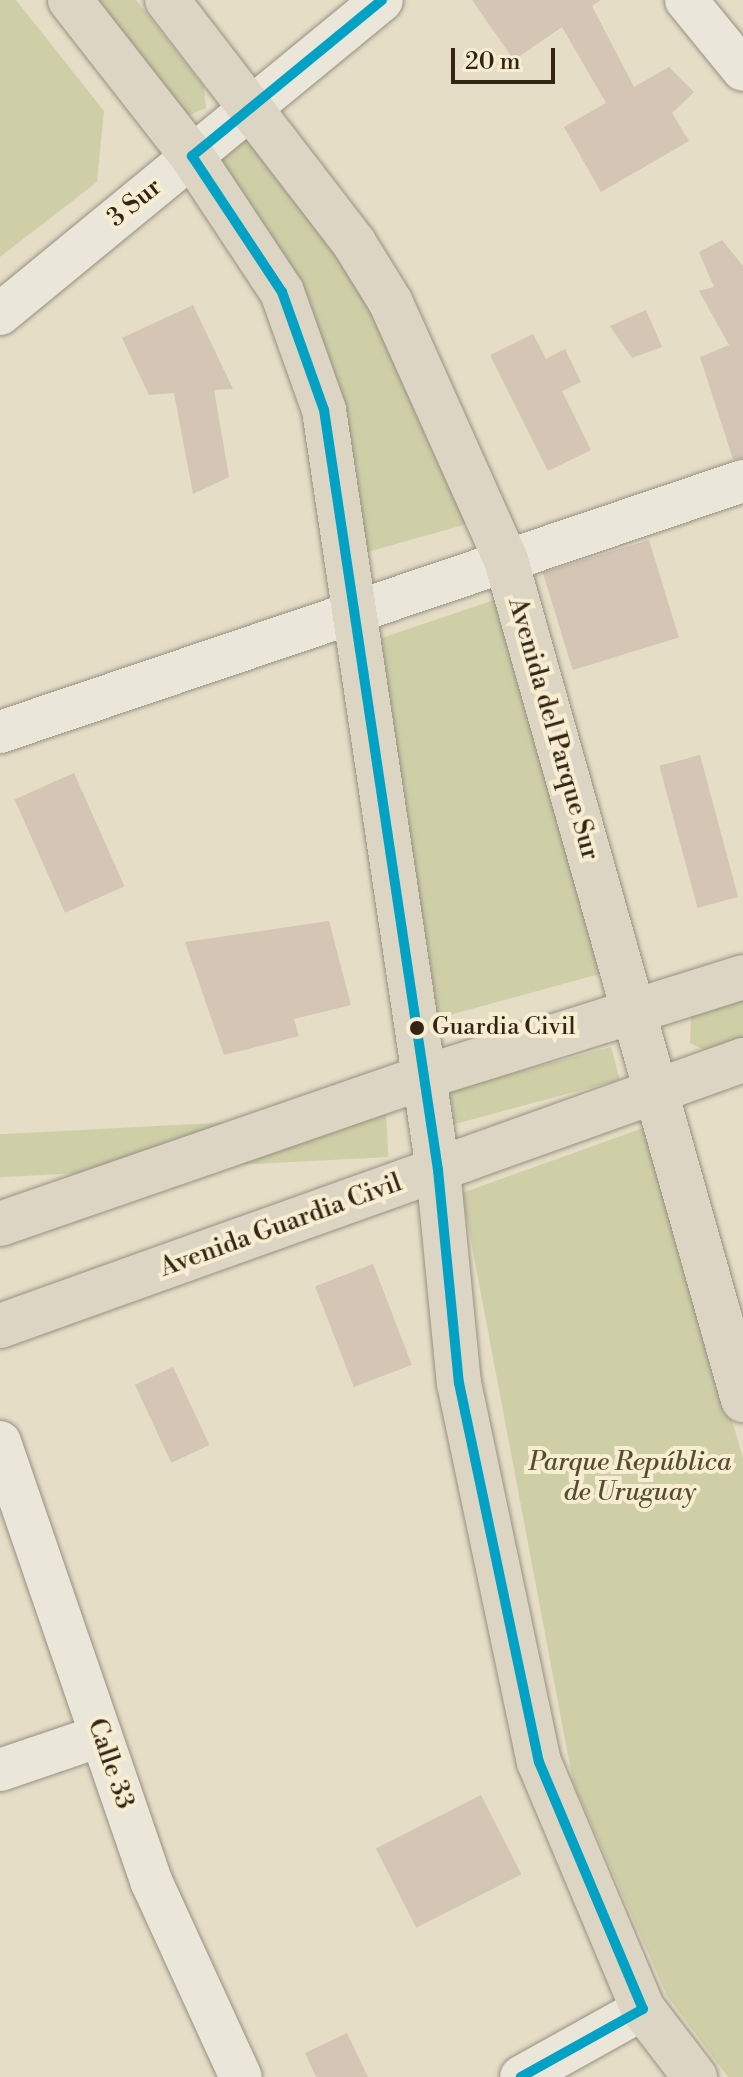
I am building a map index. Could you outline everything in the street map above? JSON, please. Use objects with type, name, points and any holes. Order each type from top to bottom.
[{"type":"main road","points":[[70,0],[192,156],[282,292],[324,410],[421,1078],[438,1170],[459,1383],[539,1762],[643,2009],[695,2077]]},
{"type":"main road","name":"Avenida del Parque Sur","points":[[167,0],[252,106],[391,303],[506,560],[743,1400]]},
{"type":"main road","points":[[0,1224],[421,1078],[635,1017],[743,977]]},
{"type":"main road","name":"Avenida Guardia Civil","points":[[0,1326],[743,1060]]},
{"type":"street","name":"3 Sur","points":[[0,314],[382,0]]},
{"type":"street","points":[[713,16],[743,70]]},
{"type":"street","points":[[0,732],[743,481]]},
{"type":"street","name":"Calle 33","points":[[0,1442],[152,1883],[241,2077]]},
{"type":"street","points":[[0,1770],[100,1736]]},
{"type":"street","points":[[521,2077],[643,2009]]},
{"type":"green space","points":[[0,0],[16,0],[104,111],[97,182],[0,257]]},
{"type":"green space","points":[[87,0],[136,0],[204,87],[206,108],[186,117]]},
{"type":"green space","points":[[245,134],[345,255],[471,523],[360,554],[213,159]]},
{"type":"green space","points":[[503,597],[603,973],[431,1020],[379,639]]},
{"type":"green space","points":[[743,995],[743,1043],[709,1052],[690,1043],[691,1016]]},
{"type":"green space","points":[[611,1047],[620,1080],[454,1124],[445,1092]]},
{"type":"green space","points":[[386,1114],[388,1157],[0,1177],[0,1134]]},
{"type":"green space","name":"Parque República de Uruguay","points":[[646,1127],[743,1458],[743,2077],[728,2077],[667,1996],[573,1782],[462,1193]]},
{"type":"building","points":[[472,0],[601,0],[592,6],[634,87],[669,67],[694,92],[672,113],[689,141],[601,192],[564,127],[606,103],[562,27],[514,60]]},
{"type":"building","points":[[722,240],[743,266],[743,458],[733,459],[700,357],[729,345],[699,291],[714,287],[699,252]]},
{"type":"building","points":[[193,305],[233,389],[214,390],[229,477],[193,494],[174,393],[149,395],[122,338]]},
{"type":"building","points":[[646,310],[662,347],[632,358],[610,326]]},
{"type":"building","points":[[533,334],[546,359],[565,349],[581,382],[562,391],[591,450],[548,471],[490,355]]},
{"type":"building","points":[[649,540],[679,638],[573,670],[543,572]]},
{"type":"building","points":[[700,755],[738,897],[697,908],[659,766]]},
{"type":"building","points":[[74,773],[124,886],[65,913],[15,799]]},
{"type":"building","points":[[329,921],[351,1005],[294,1019],[299,1036],[224,1055],[185,942]]},
{"type":"building","points":[[373,1264],[412,1365],[354,1387],[315,1286]]},
{"type":"building","points":[[173,1367],[209,1445],[171,1463],[135,1385]]},
{"type":"building","points":[[481,1795],[521,1874],[416,1928],[376,1849]]},
{"type":"building","points":[[347,2033],[368,2077],[316,2077],[305,2053]]},
{"type":"transit line","points":[[382,0],[192,156],[282,292],[324,410],[438,1170],[459,1383],[539,1762],[643,2009],[521,2077]]},
{"type":"place","name":"Guardia Civil","points":[[417,1028]]}]
